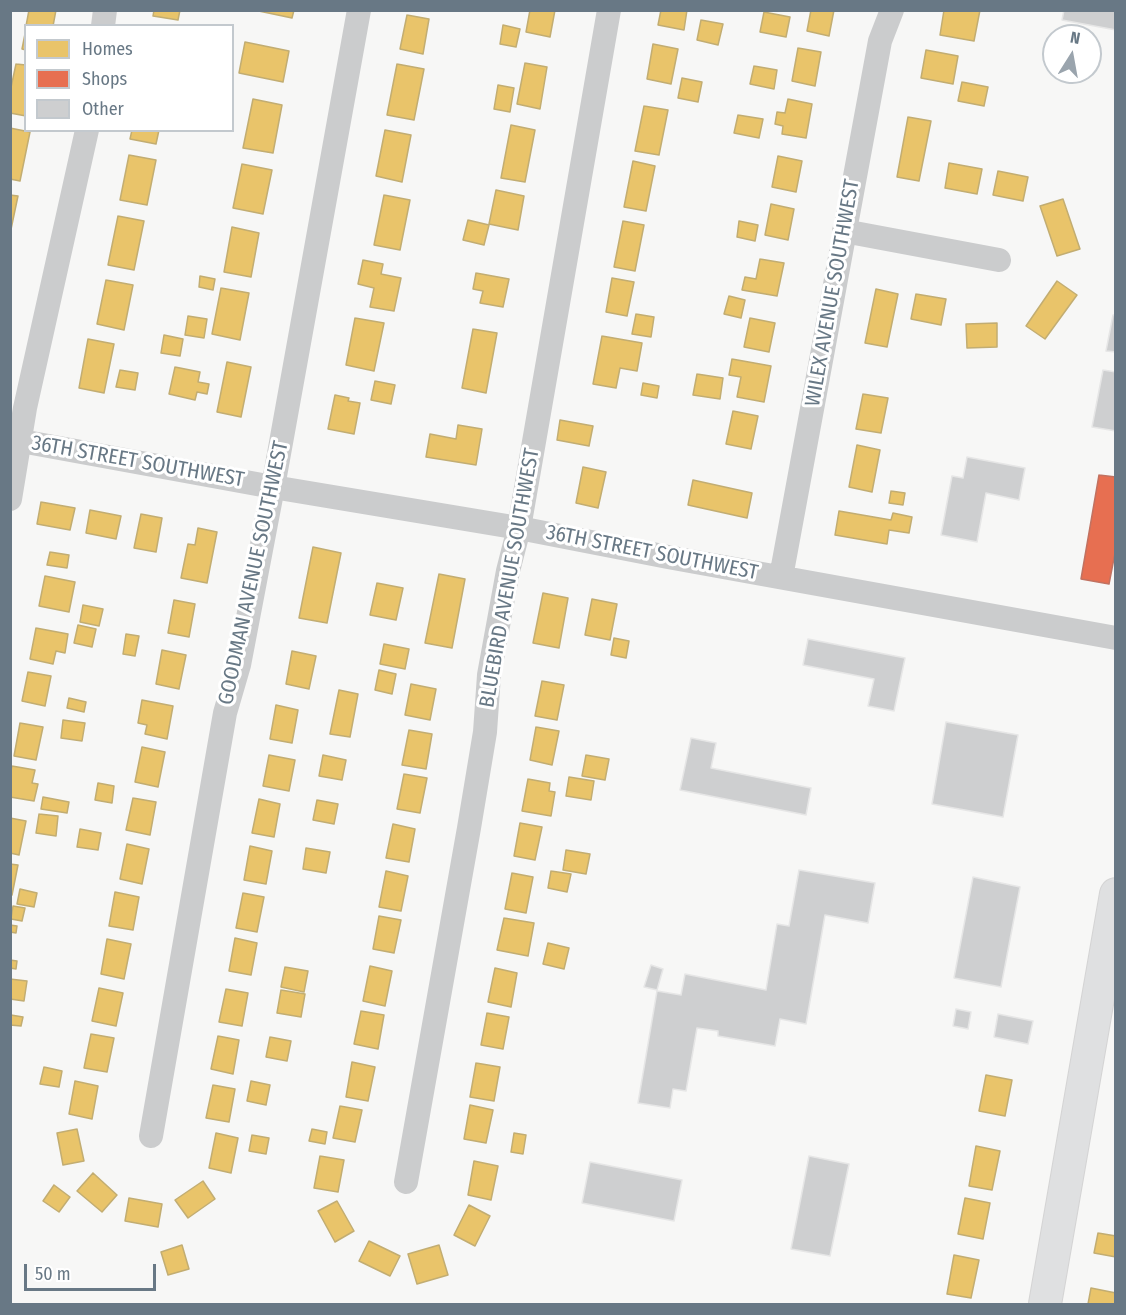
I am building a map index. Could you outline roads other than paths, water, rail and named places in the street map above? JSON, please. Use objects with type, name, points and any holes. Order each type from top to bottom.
[{"type":"main road","points":[[1045,1305],[1116,894]]},
{"type":"street","name":"GOODMAN AVENUE SOUTHWEST","points":[[151,1136],[225,713],[239,665],[273,487],[359,10]]},
{"type":"street","name":"BLUEBIRD AVENUE SOUTHWEST","points":[[406,1182],[485,732],[489,675],[508,571],[519,528],[609,10]]},
{"type":"street","name":"WILEX AVENUE SOUTHWEST","points":[[782,577],[880,41],[892,10]]},
{"type":"street","points":[[10,499],[16,440],[87,132]]},
{"type":"street","points":[[844,231],[999,260]]},
{"type":"street","name":"36TH STREET SOUTHWEST","points":[[16,440],[273,487],[519,528],[1116,638]]}]
